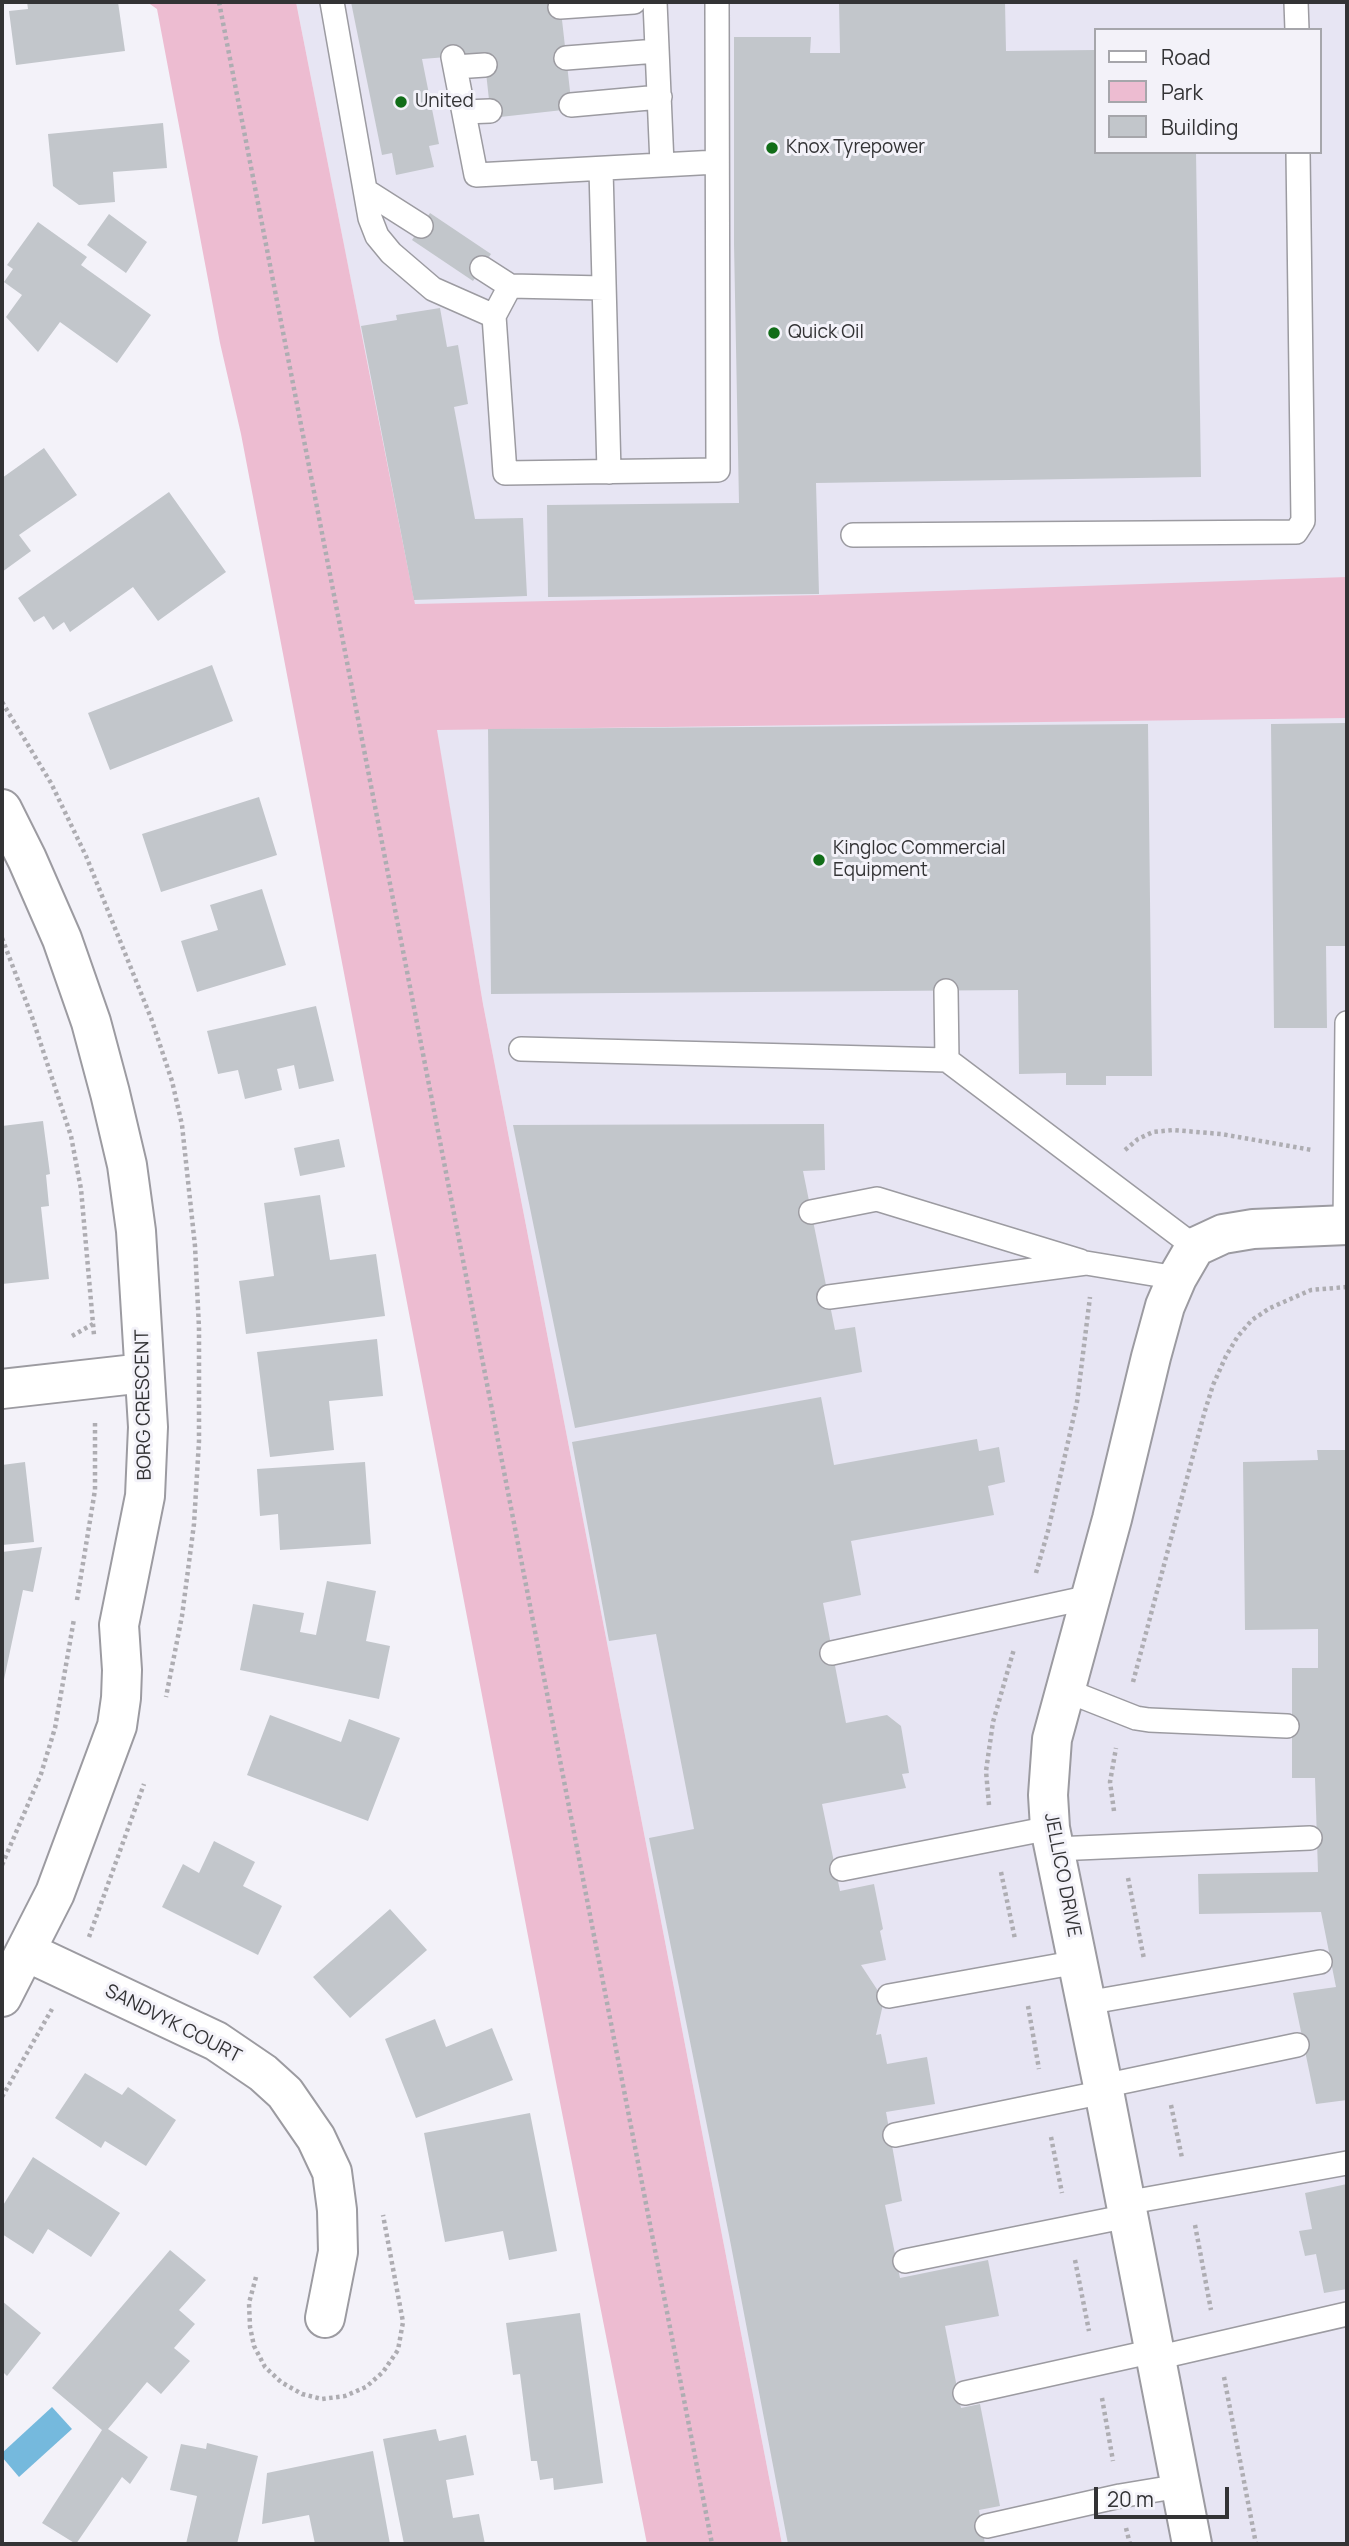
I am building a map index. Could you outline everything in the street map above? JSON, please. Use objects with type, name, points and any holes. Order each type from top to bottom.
[{"type":"street","name":"BORG CRESCENT","points":[[2,809],[62,939],[91,1022],[110,1093],[127,1166],[136,1231],[148,1427],[145,1496],[119,1625],[121,1698],[117,1726],[55,1893],[2,1997]]},
{"type":"street","points":[[1186,1262],[1223,1234],[1254,1229],[1346,1225]]},
{"type":"street","name":"JELLICO DRIVE","points":[[1186,1262],[1158,1332],[1052,1739],[1048,1795],[1053,1839],[1192,2544]]},
{"type":"street","points":[[2,1389],[145,1373]]},
{"type":"street","name":"SANDVYK COURT","points":[[27,1952],[216,2041],[263,2073],[285,2093],[316,2138],[332,2172],[337,2210],[338,2252],[325,2318]]},
{"type":"lane","points":[[332,2],[373,228],[377,236],[391,253],[433,289],[494,316]]},
{"type":"lane","points":[[561,7],[634,2]]},
{"type":"lane","points":[[655,2],[662,164]]},
{"type":"lane","points":[[510,286],[494,316],[505,473],[718,470],[718,2]]},
{"type":"lane","points":[[1296,2],[1297,28]]},
{"type":"lane","points":[[566,58],[657,51]]},
{"type":"lane","points":[[485,65],[454,62],[476,174],[717,162]]},
{"type":"lane","points":[[571,105],[660,97]]},
{"type":"lane","points":[[464,112],[490,111]]},
{"type":"lane","points":[[853,535],[1296,532],[1303,521],[1298,154]]},
{"type":"lane","points":[[601,169],[609,472]]},
{"type":"lane","points":[[366,191],[421,226]]},
{"type":"lane","points":[[482,268],[510,286],[604,288]]},
{"type":"lane","points":[[946,991],[947,1060]]},
{"type":"lane","points":[[1346,1225],[1347,1023]]},
{"type":"lane","points":[[521,1049],[947,1060],[1186,1262]]},
{"type":"lane","points":[[811,1212],[877,1199],[1086,1263]]},
{"type":"lane","points":[[829,1297],[1086,1263],[1186,1262]]},
{"type":"lane","points":[[832,1653],[1090,1597]]},
{"type":"lane","points":[[1065,1690],[1136,1718],[1287,1726]]},
{"type":"lane","points":[[842,1869],[1053,1839],[1310,1838]]},
{"type":"lane","points":[[889,1996],[1078,1962]]},
{"type":"lane","points":[[1086,2003],[1320,1962]]},
{"type":"lane","points":[[895,2135],[1297,2045]]},
{"type":"lane","points":[[905,2261],[1347,2163]]},
{"type":"lane","points":[[965,2393],[1347,2314]]},
{"type":"lane","points":[[987,2526],[1120,2496],[1180,2486]]},
{"type":"path","points":[[219,2],[712,2544]]},
{"type":"path","points":[[2,937],[32,1017],[71,1136],[81,1189],[94,1340]]},
{"type":"path","points":[[76,1605],[94,1490],[95,1411]]},
{"type":"path","points":[[2,1865],[41,1774],[55,1728],[74,1618]]},
{"type":"path","points":[[2,2096],[54,2005]]},
{"type":"shaded area","points":[[296,2],[1347,2],[1347,2544],[782,2544],[483,1004],[415,605]]},
{"type":"green space","points":[[147,2],[296,2],[415,604],[820,595],[1347,577],[1347,718],[437,730],[483,1004],[782,2544],[647,2544],[554,2072],[241,434],[220,343],[157,9]]},
{"type":"water","points":[[52,2407],[72,2429],[19,2477],[2,2457],[2,2453]]},
{"type":"building","points":[[27,2],[118,2],[125,51],[16,65],[9,11],[28,9]]},
{"type":"building","points":[[351,2],[560,2],[572,109],[491,118],[484,54],[422,59],[439,144],[429,146],[434,167],[396,175],[392,153],[382,155]]},
{"type":"building","points":[[839,2],[1005,2],[1006,51],[1094,50],[1094,154],[1196,154],[1201,477],[816,483],[819,594],[548,597],[547,505],[739,503],[734,244],[734,37],[811,37],[810,53],[840,53]]},
{"type":"building","points":[[163,123],[167,168],[113,172],[115,202],[79,205],[53,186],[48,134]]},
{"type":"building","points":[[430,213],[491,254],[473,281],[412,240]]},
{"type":"building","points":[[109,214],[147,242],[126,273],[87,245]]},
{"type":"building","points":[[38,222],[87,257],[81,265],[151,315],[117,363],[60,322],[38,352],[6,317],[22,295],[4,282],[13,269],[7,265]]},
{"type":"building","points":[[440,308],[447,347],[458,345],[468,404],[454,407],[475,519],[523,518],[527,596],[414,600],[361,326],[397,320],[396,315]]},
{"type":"building","points":[[44,448],[77,495],[19,535],[31,551],[2,572],[2,478]]},
{"type":"building","points":[[169,492],[226,572],[158,621],[133,587],[70,632],[64,622],[53,630],[44,616],[34,622],[18,598]]},
{"type":"building","points":[[212,665],[233,721],[110,770],[88,713]]},
{"type":"building","points":[[1347,723],[1347,946],[1326,946],[1327,1028],[1274,1028],[1271,724]]},
{"type":"building","name":"Kingloc Commercial Equipment","points":[[1148,724],[1152,1076],[1106,1076],[1106,1085],[1066,1085],[1066,1073],[1019,1074],[1018,990],[491,994],[488,729]]},
{"type":"building","points":[[259,797],[277,855],[161,892],[142,834]]},
{"type":"building","points":[[262,889],[286,965],[197,992],[181,941],[218,930],[210,905]]},
{"type":"building","points":[[316,1006],[334,1081],[299,1089],[294,1065],[277,1069],[282,1090],[245,1099],[238,1070],[218,1074],[207,1031]]},
{"type":"building","points":[[43,1121],[50,1174],[46,1175],[49,1206],[41,1207],[49,1279],[2,1284],[2,1126]]},
{"type":"building","points":[[824,1124],[825,1170],[803,1171],[835,1330],[855,1327],[862,1372],[575,1428],[513,1125]]},
{"type":"building","points":[[339,1139],[345,1167],[300,1176],[294,1148]]},
{"type":"building","points":[[320,1195],[330,1260],[376,1254],[385,1316],[246,1334],[239,1281],[274,1276],[264,1203]]},
{"type":"building","points":[[377,1339],[383,1396],[329,1401],[334,1450],[270,1457],[257,1352]]},
{"type":"building","points":[[821,1397],[834,1465],[977,1439],[979,1451],[999,1447],[1005,1482],[988,1486],[994,1515],[851,1541],[861,1595],[823,1603],[846,1723],[887,1715],[901,1726],[909,1773],[902,1774],[906,1788],[822,1804],[840,1891],[874,1884],[886,1960],[861,1965],[884,2000],[876,2035],[881,2034],[887,2064],[927,2057],[935,2104],[886,2112],[902,2201],[885,2205],[900,2278],[988,2260],[999,2316],[945,2326],[961,2408],[980,2404],[1000,2506],[979,2510],[985,2544],[788,2544],[649,1838],[694,1829],[656,1634],[609,1641],[572,1442]]},
{"type":"building","points":[[1317,1450],[1347,1450],[1347,2100],[1316,2104],[1293,1993],[1336,1987],[1321,1912],[1199,1914],[1198,1874],[1318,1872],[1315,1778],[1292,1778],[1292,1668],[1318,1668],[1318,1629],[1245,1630],[1243,1462],[1318,1460]]},
{"type":"building","points":[[25,1462],[34,1542],[2,1545],[2,1465]]},
{"type":"building","points":[[365,1462],[371,1544],[280,1550],[278,1514],[260,1516],[257,1469]]},
{"type":"building","points":[[42,1547],[33,1592],[23,1590],[2,1689],[2,1552]]},
{"type":"building","points":[[327,1581],[376,1591],[366,1641],[390,1646],[379,1699],[240,1670],[253,1604],[304,1613],[300,1632],[316,1635]]},
{"type":"building","points":[[270,1715],[341,1742],[349,1719],[400,1738],[368,1821],[247,1775]]},
{"type":"building","points":[[214,1841],[255,1862],[243,1886],[282,1906],[258,1955],[162,1907],[183,1864],[199,1873]]},
{"type":"building","points":[[390,1909],[427,1950],[350,2018],[313,1977]]},
{"type":"building","points":[[435,2019],[446,2047],[492,2028],[513,2080],[416,2118],[385,2039]]},
{"type":"building","points":[[85,2073],[122,2095],[128,2087],[176,2120],[146,2166],[105,2141],[101,2148],[55,2118]]},
{"type":"building","points":[[530,2113],[557,2251],[509,2260],[503,2231],[445,2242],[424,2133]]},
{"type":"building","points":[[33,2157],[120,2213],[91,2257],[48,2229],[33,2254],[2,2234],[2,2207]]},
{"type":"building","points":[[1347,2184],[1347,2289],[1324,2293],[1316,2254],[1305,2256],[1299,2231],[1312,2229],[1305,2193]]},
{"type":"building","points":[[170,2250],[206,2280],[179,2310],[195,2324],[174,2348],[190,2361],[161,2394],[147,2382],[108,2429],[148,2457],[130,2484],[122,2477],[76,2544],[42,2523],[102,2430],[52,2388]]},
{"type":"building","points":[[2,2301],[41,2333],[7,2376],[2,2371]]},
{"type":"building","points":[[580,2313],[603,2483],[554,2490],[553,2478],[540,2480],[537,2461],[531,2461],[520,2374],[513,2375],[506,2323]]},
{"type":"building","points":[[436,2429],[439,2441],[466,2435],[474,2475],[446,2480],[453,2518],[479,2514],[485,2544],[404,2544],[383,2439]]},
{"type":"building","points":[[207,2443],[258,2456],[237,2544],[186,2544],[197,2496],[170,2490],[181,2444],[206,2449]]},
{"type":"building","points":[[373,2451],[390,2544],[315,2544],[309,2515],[262,2524],[267,2473]]},
{"type":"place","name":"United","points":[[401,102]]},
{"type":"place","name":"Knox Tyrepower","points":[[772,148]]},
{"type":"place","name":"Quick Oil","points":[[774,333]]},
{"type":"place","name":"Kingloc Commercial Equipment","points":[[819,860]]}]
